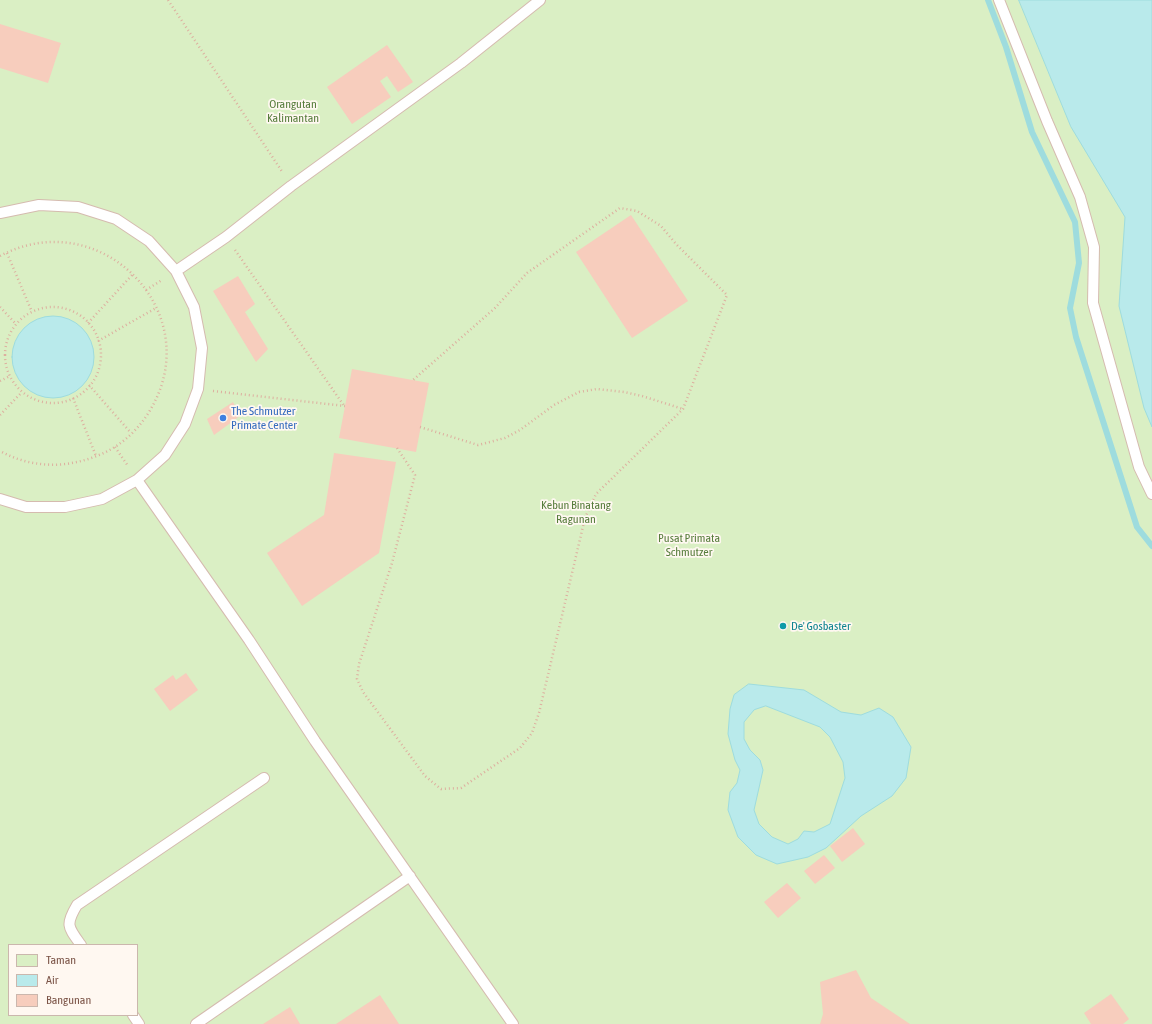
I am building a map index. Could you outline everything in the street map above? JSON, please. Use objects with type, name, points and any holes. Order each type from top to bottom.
[{"type":"lane","points":[[176,270],[226,237],[291,186],[461,63],[540,0]]},
{"type":"lane","points":[[999,0],[1047,121],[1080,197],[1094,247],[1092,303],[1139,467],[1152,494]]},
{"type":"lane","points":[[0,213],[39,205],[78,207],[116,219],[149,241],[176,270],[194,307],[202,348],[198,389],[185,424],[164,455],[137,480],[102,499],[65,507],[26,507],[0,499]]},
{"type":"lane","points":[[137,480],[249,640],[315,741],[513,1024]]},
{"type":"lane","points":[[81,944],[70,929],[70,917],[78,905],[264,778]]},
{"type":"lane","points":[[196,1024],[410,876]]},
{"type":"path","points":[[168,0],[291,186]]},
{"type":"path","points":[[398,448],[415,475],[392,563],[359,664],[357,679],[363,692],[425,776],[441,789],[461,788],[520,748],[532,733],[539,714],[585,518],[596,494],[683,409],[727,295],[681,250],[661,226],[637,211],[620,208],[528,274],[496,308],[413,380]]},
{"type":"path","points":[[198,389],[346,407],[226,237]]},
{"type":"path","points":[[0,256],[27,245],[48,242],[78,244],[108,255],[133,274],[146,290],[160,318],[165,338],[166,359],[159,390],[145,418],[115,447],[76,463],[45,465],[25,461],[0,451]]},
{"type":"path","points":[[7,252],[32,312]]},
{"type":"path","points":[[88,323],[133,274]]},
{"type":"path","points":[[0,307],[16,324]]},
{"type":"path","points":[[45,308],[59,308],[78,314],[88,323],[98,340],[100,361],[96,374],[89,386],[73,398],[60,402],[46,402],[34,399],[22,392],[10,376],[6,363],[5,349],[9,336],[16,324],[32,312],[45,308]]},
{"type":"path","points":[[98,340],[156,308]]},
{"type":"path","points":[[0,381],[10,376]]},
{"type":"path","points":[[89,386],[131,433]]},
{"type":"path","points":[[420,427],[478,445],[505,438],[579,392],[597,389],[642,396],[683,409]]},
{"type":"path","points":[[0,414],[22,392]]},
{"type":"path","points":[[73,398],[96,456]]},
{"type":"path","points":[[115,447],[137,480]]},
{"type":"green space","name":"Kebun Binatang Ragunan","points":[[0,0],[1152,0],[1152,1024],[0,1024]]},
{"type":"water","points":[[1019,0],[1152,0],[1152,427],[1144,408],[1119,306],[1125,217],[1071,127]]},
{"type":"water","points":[[53,316],[69,320],[82,328],[90,341],[94,357],[90,373],[82,386],[69,394],[53,398],[37,394],[24,386],[16,373],[12,357],[16,341],[24,328],[37,320]]},
{"type":"water","points":[[749,684],[804,690],[841,712],[861,715],[879,708],[893,717],[911,747],[906,778],[892,796],[861,816],[826,848],[808,857],[777,864],[756,855],[738,837],[728,810],[730,792],[737,783],[740,770],[735,760],[728,734],[730,709],[734,695]],"holes":[[[766,706],[820,727],[830,737],[843,762],[845,778],[830,824],[814,832],[804,831],[798,839],[788,844],[772,837],[759,824],[754,810],[763,770],[760,760],[750,750],[744,739],[744,722],[754,710]]]},
{"type":"building","points":[[0,24],[61,43],[48,83],[0,68]]},
{"type":"building","points":[[387,45],[413,82],[398,92],[387,76],[380,81],[391,97],[352,124],[327,87]]},
{"type":"building","points":[[631,215],[688,301],[632,338],[576,252]]},
{"type":"building","points":[[238,276],[255,304],[245,312],[268,349],[256,362],[213,291]]},
{"type":"building","points":[[352,369],[429,383],[416,452],[339,438]]},
{"type":"building","points":[[233,402],[240,416],[214,435],[207,419]]},
{"type":"building","points":[[334,453],[396,462],[379,553],[302,606],[267,553],[324,515]]},
{"type":"building","points":[[186,673],[198,690],[170,711],[154,689],[173,675],[176,680]]},
{"type":"building","points":[[853,828],[865,844],[842,862],[830,846]]},
{"type":"building","points":[[824,855],[835,868],[815,884],[804,871]]},
{"type":"building","points":[[787,883],[801,898],[778,918],[764,902]]},
{"type":"building","points":[[856,970],[871,998],[910,1024],[820,1024],[823,1014],[820,982]]},
{"type":"building","points":[[1111,994],[1129,1019],[1123,1024],[1091,1024],[1084,1013]]},
{"type":"building","points":[[380,995],[399,1024],[336,1024]]},
{"type":"building","points":[[290,1007],[300,1024],[263,1024]]},
{"type":"waterway","points":[[988,0],[1006,47],[1032,132],[1075,222],[1079,263],[1070,308],[1076,337],[1137,527],[1152,546]]},
{"type":"place","name":"The Schmutzer Primate Center","points":[[223,418]]},
{"type":"place","name":"De' Gosbaster","points":[[783,626]]},
{"type":"park label","name":"Orangutan Kalimantan","points":[[293,111]]},
{"type":"park label","name":"Pusat Primata Schmutzer","points":[[689,545]]}]
